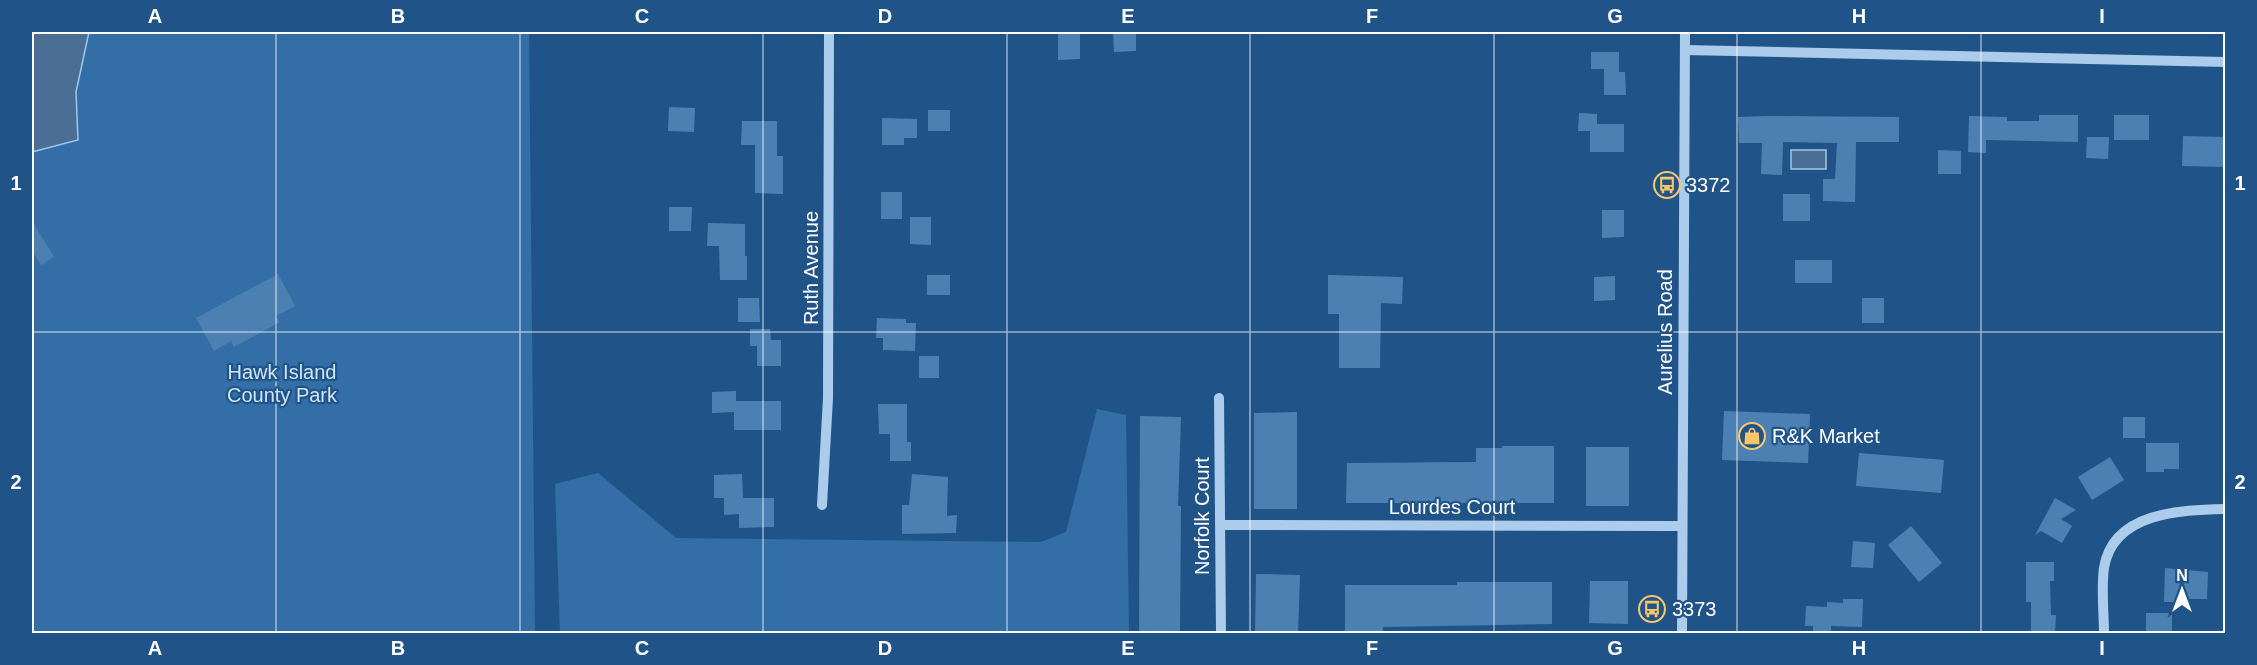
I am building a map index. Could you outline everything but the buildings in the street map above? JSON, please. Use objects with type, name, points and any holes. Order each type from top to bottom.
[{"type":"street","name":"Ruth Avenue","points":[[822,505],[828,398],[829,32]]},
{"type":"street","name":"Aurelius Road","points":[[1682,633],[1685,32]]},
{"type":"street","points":[[1685,51],[2226,62]]},
{"type":"street","name":"Norfolk Court","points":[[1220,398],[1221,633]]},
{"type":"street","points":[[2104,633],[2104,568],[2116,539],[2143,520],[2184,510],[2226,509]]},
{"type":"street","name":"Lourdes Court","points":[[1221,525],[1682,526]]},
{"type":"green space","name":"Hawk Island County Park","points":[[32,32],[529,32],[535,633],[32,633]]},
{"type":"green space","points":[[1097,409],[1126,415],[1129,633],[560,633],[555,484],[598,473],[676,538],[1041,542],[1066,532]]},
{"type":"shaded area","points":[[32,32],[89,32],[76,92],[78,140],[32,152]]},
{"type":"shaded area","points":[[1791,150],[1826,150],[1826,169],[1791,169]]},
{"type":"place","name":"3372","points":[[1667,185]]},
{"type":"place","name":"R&K Market","points":[[1752,436]]},
{"type":"place","name":"3373","points":[[1652,609]]}]
